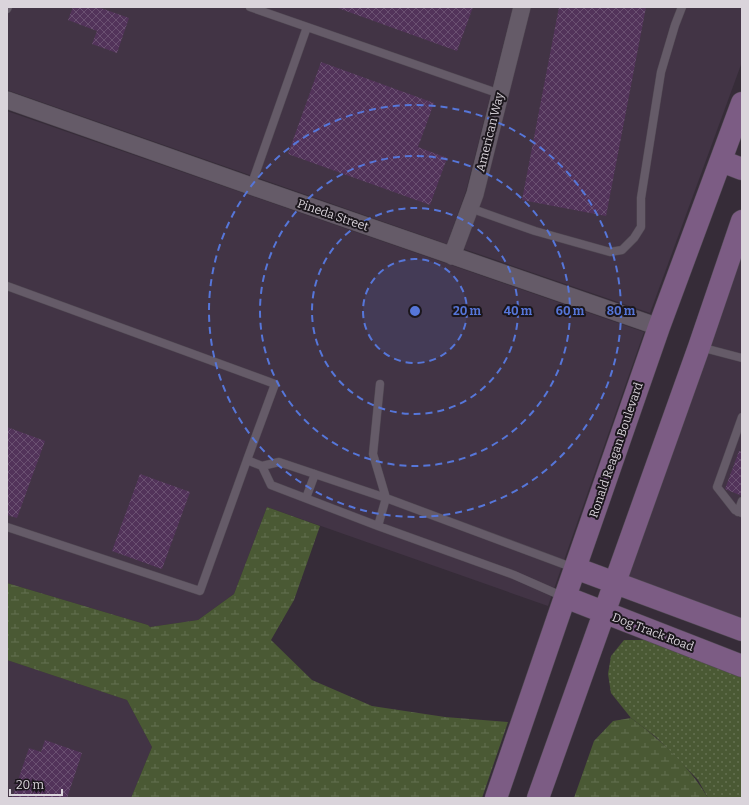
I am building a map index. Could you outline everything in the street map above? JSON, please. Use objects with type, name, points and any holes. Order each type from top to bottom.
[{"type":"main road","name":"Ronald Reagan Boulevard","points":[[496,798],[660,327],[742,103]]},
{"type":"main road","points":[[722,161],[742,169]]},
{"type":"main road","points":[[538,798],[699,347],[742,221]]},
{"type":"main road","points":[[575,568],[742,630]]},
{"type":"main road","name":"Dog Track Road","points":[[565,597],[742,666]]},
{"type":"street","name":"American Way","points":[[452,256],[475,194],[522,7]]},
{"type":"street","name":"Pineda Street","points":[[7,100],[452,256],[660,327]]},
{"type":"lane","points":[[250,7],[500,94]]},
{"type":"lane","points":[[470,208],[535,231],[610,252],[622,250],[634,238],[641,227],[641,198],[661,72],[682,7]]},
{"type":"lane","points":[[251,186],[306,26]]},
{"type":"lane","points":[[7,286],[275,384],[200,591],[7,526]]},
{"type":"lane","points":[[699,347],[742,358]]},
{"type":"lane","points":[[378,526],[386,498],[373,454],[380,384]]},
{"type":"lane","points":[[742,417],[739,435],[717,487],[735,510],[740,512],[742,501]]},
{"type":"lane","points":[[247,460],[262,466],[279,462],[386,498],[575,568]]},
{"type":"lane","points":[[262,466],[271,485],[378,526],[514,575],[565,597]]},
{"type":"lane","points":[[306,498],[315,474]]},
{"type":"shaded area","points":[[7,7],[513,7],[466,191],[447,244],[7,90]]},
{"type":"shaded area","points":[[531,7],[742,7],[742,62],[650,313],[464,249],[483,196]]},
{"type":"shaded area","points":[[7,111],[644,332],[548,606],[267,507],[234,594],[198,620],[150,627],[148,625],[7,583]]},
{"type":"shaded area","points":[[742,221],[742,630],[615,583]]},
{"type":"shaded area","points":[[7,660],[127,700],[152,747],[131,798],[7,798]]},
{"type":"green space","points":[[267,507],[320,526],[294,600],[271,640],[312,680],[372,706],[445,717],[508,722],[482,798],[131,798],[152,747],[127,700],[7,660],[7,583],[148,625],[150,627],[198,620],[234,594]]},
{"type":"green space","points":[[624,640],[645,640],[742,676],[742,798],[708,798],[698,780],[656,737],[631,718],[611,693],[608,674],[611,656]]},
{"type":"green space","points":[[631,718],[674,754],[692,775],[708,798],[574,798],[594,741],[613,721]]},
{"type":"building","points":[[73,7],[98,7],[129,18],[117,53],[92,44],[97,31],[68,20]]},
{"type":"building","points":[[335,7],[473,7],[457,51]]},
{"type":"building","points":[[559,7],[646,7],[606,216],[522,200]]},
{"type":"building","points":[[321,62],[434,103],[418,147],[447,158],[430,205],[288,154]]},
{"type":"building","points":[[7,427],[45,441],[17,518],[7,515]]},
{"type":"building","points":[[739,451],[742,452],[742,496],[725,489]]},
{"type":"building","points":[[140,474],[190,492],[162,569],[112,551]]},
{"type":"building","points":[[45,740],[82,753],[67,798],[12,798],[29,748],[41,752]]}]
